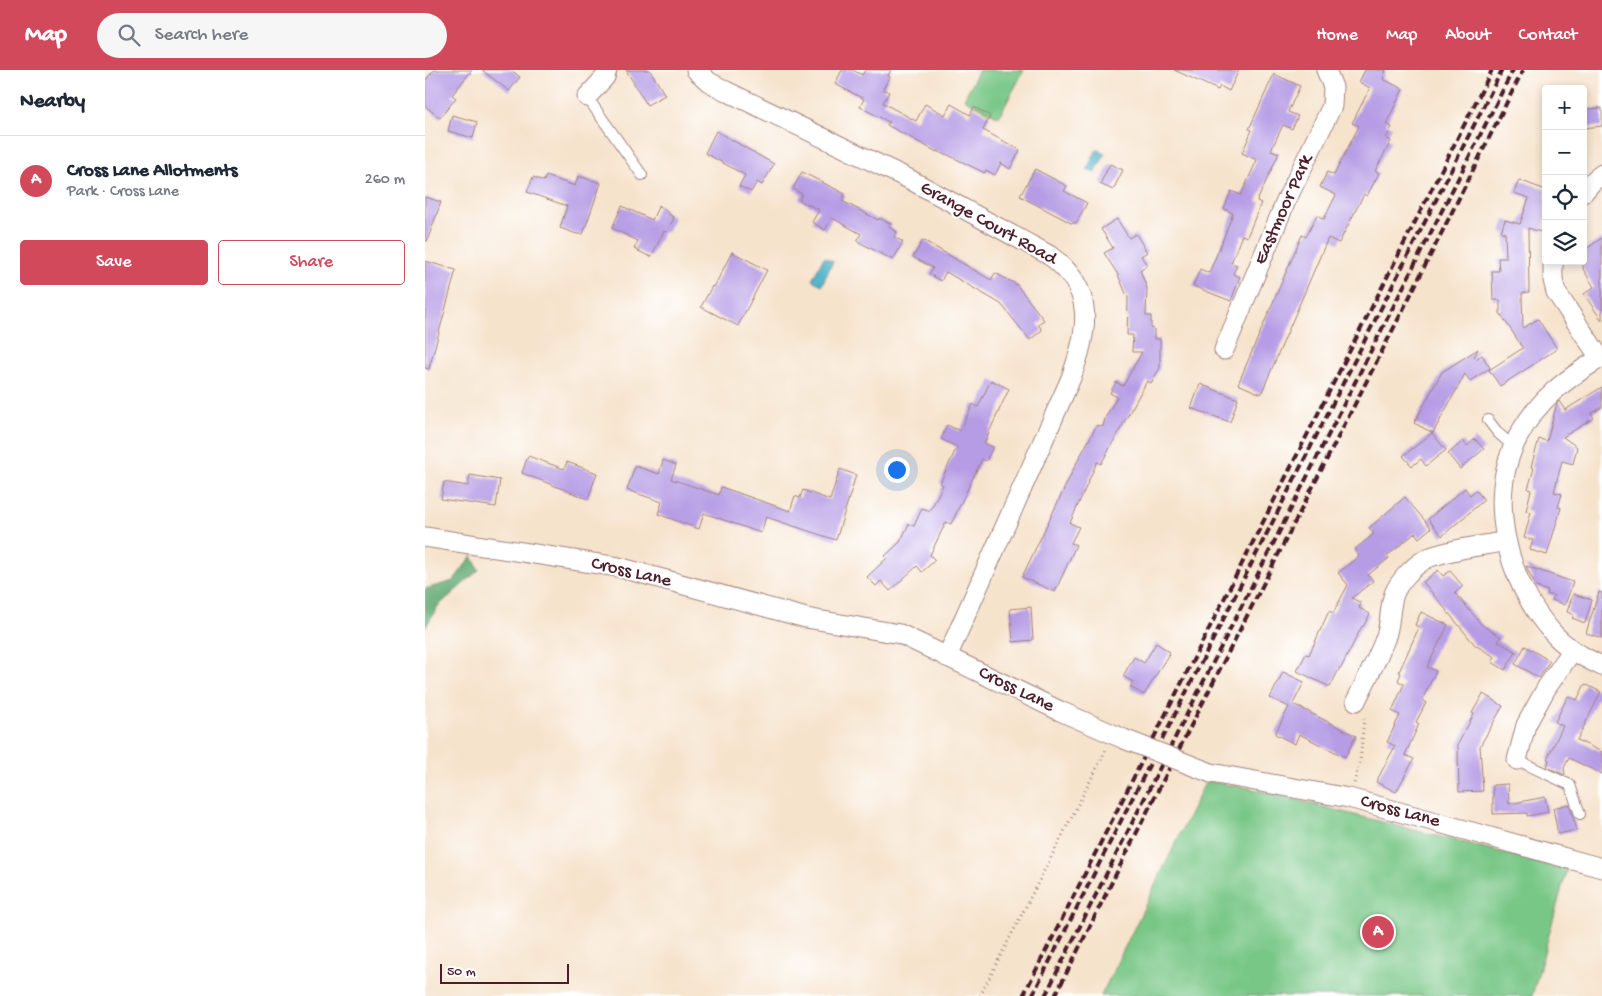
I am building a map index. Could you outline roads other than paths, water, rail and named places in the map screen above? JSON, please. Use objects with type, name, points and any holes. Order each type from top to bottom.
[{"type":"street","points":[[587,97],[605,77],[607,70]]},
{"type":"street","name":"Grange Court Road","points":[[696,70],[709,82],[726,91],[907,178],[1049,255],[1061,264],[1079,290],[1084,304],[1085,325],[1082,347],[1071,378],[947,657]]},
{"type":"street","name":"Eastmoor Park","points":[[1224,350],[1286,201],[1332,106],[1333,87],[1327,70]]},
{"type":"street","points":[[1587,188],[1602,174]]},
{"type":"street","points":[[1553,265],[1553,280],[1556,292],[1601,358],[1574,375],[1541,402],[1514,446],[1503,493],[1506,541],[1524,593],[1538,615],[1553,634],[1572,650],[1602,666]]},
{"type":"street","name":"Cross Lane","points":[[425,537],[618,567],[806,618],[900,634],[1060,711],[1124,739],[1211,773],[1349,798],[1602,868]]},
{"type":"street","points":[[1356,701],[1385,640],[1395,594],[1400,584],[1412,570],[1424,560],[1436,555],[1506,541]]},
{"type":"street","points":[[1517,760],[1526,725],[1547,687],[1572,650]]},
{"type":"lane","points":[[587,97],[641,175]]},
{"type":"lane","points":[[1489,420],[1499,433],[1514,446]]},
{"type":"lane","points":[[1517,760],[1570,785],[1580,814]]},
{"type":"water","points":[[1097,149],[1105,154],[1095,173],[1087,169]]},
{"type":"water","points":[[824,257],[833,261],[822,285],[812,280]]},
{"type":"railway","points":[[1023,996],[1492,70]]},
{"type":"railway","points":[[1032,996],[1502,70]]},
{"type":"railway","points":[[1045,996],[1513,70]]},
{"type":"railway","points":[[1055,996],[1523,70]]},
{"type":"place","name":"Cross Lane Allotments","points":[[1378,932]]}]
